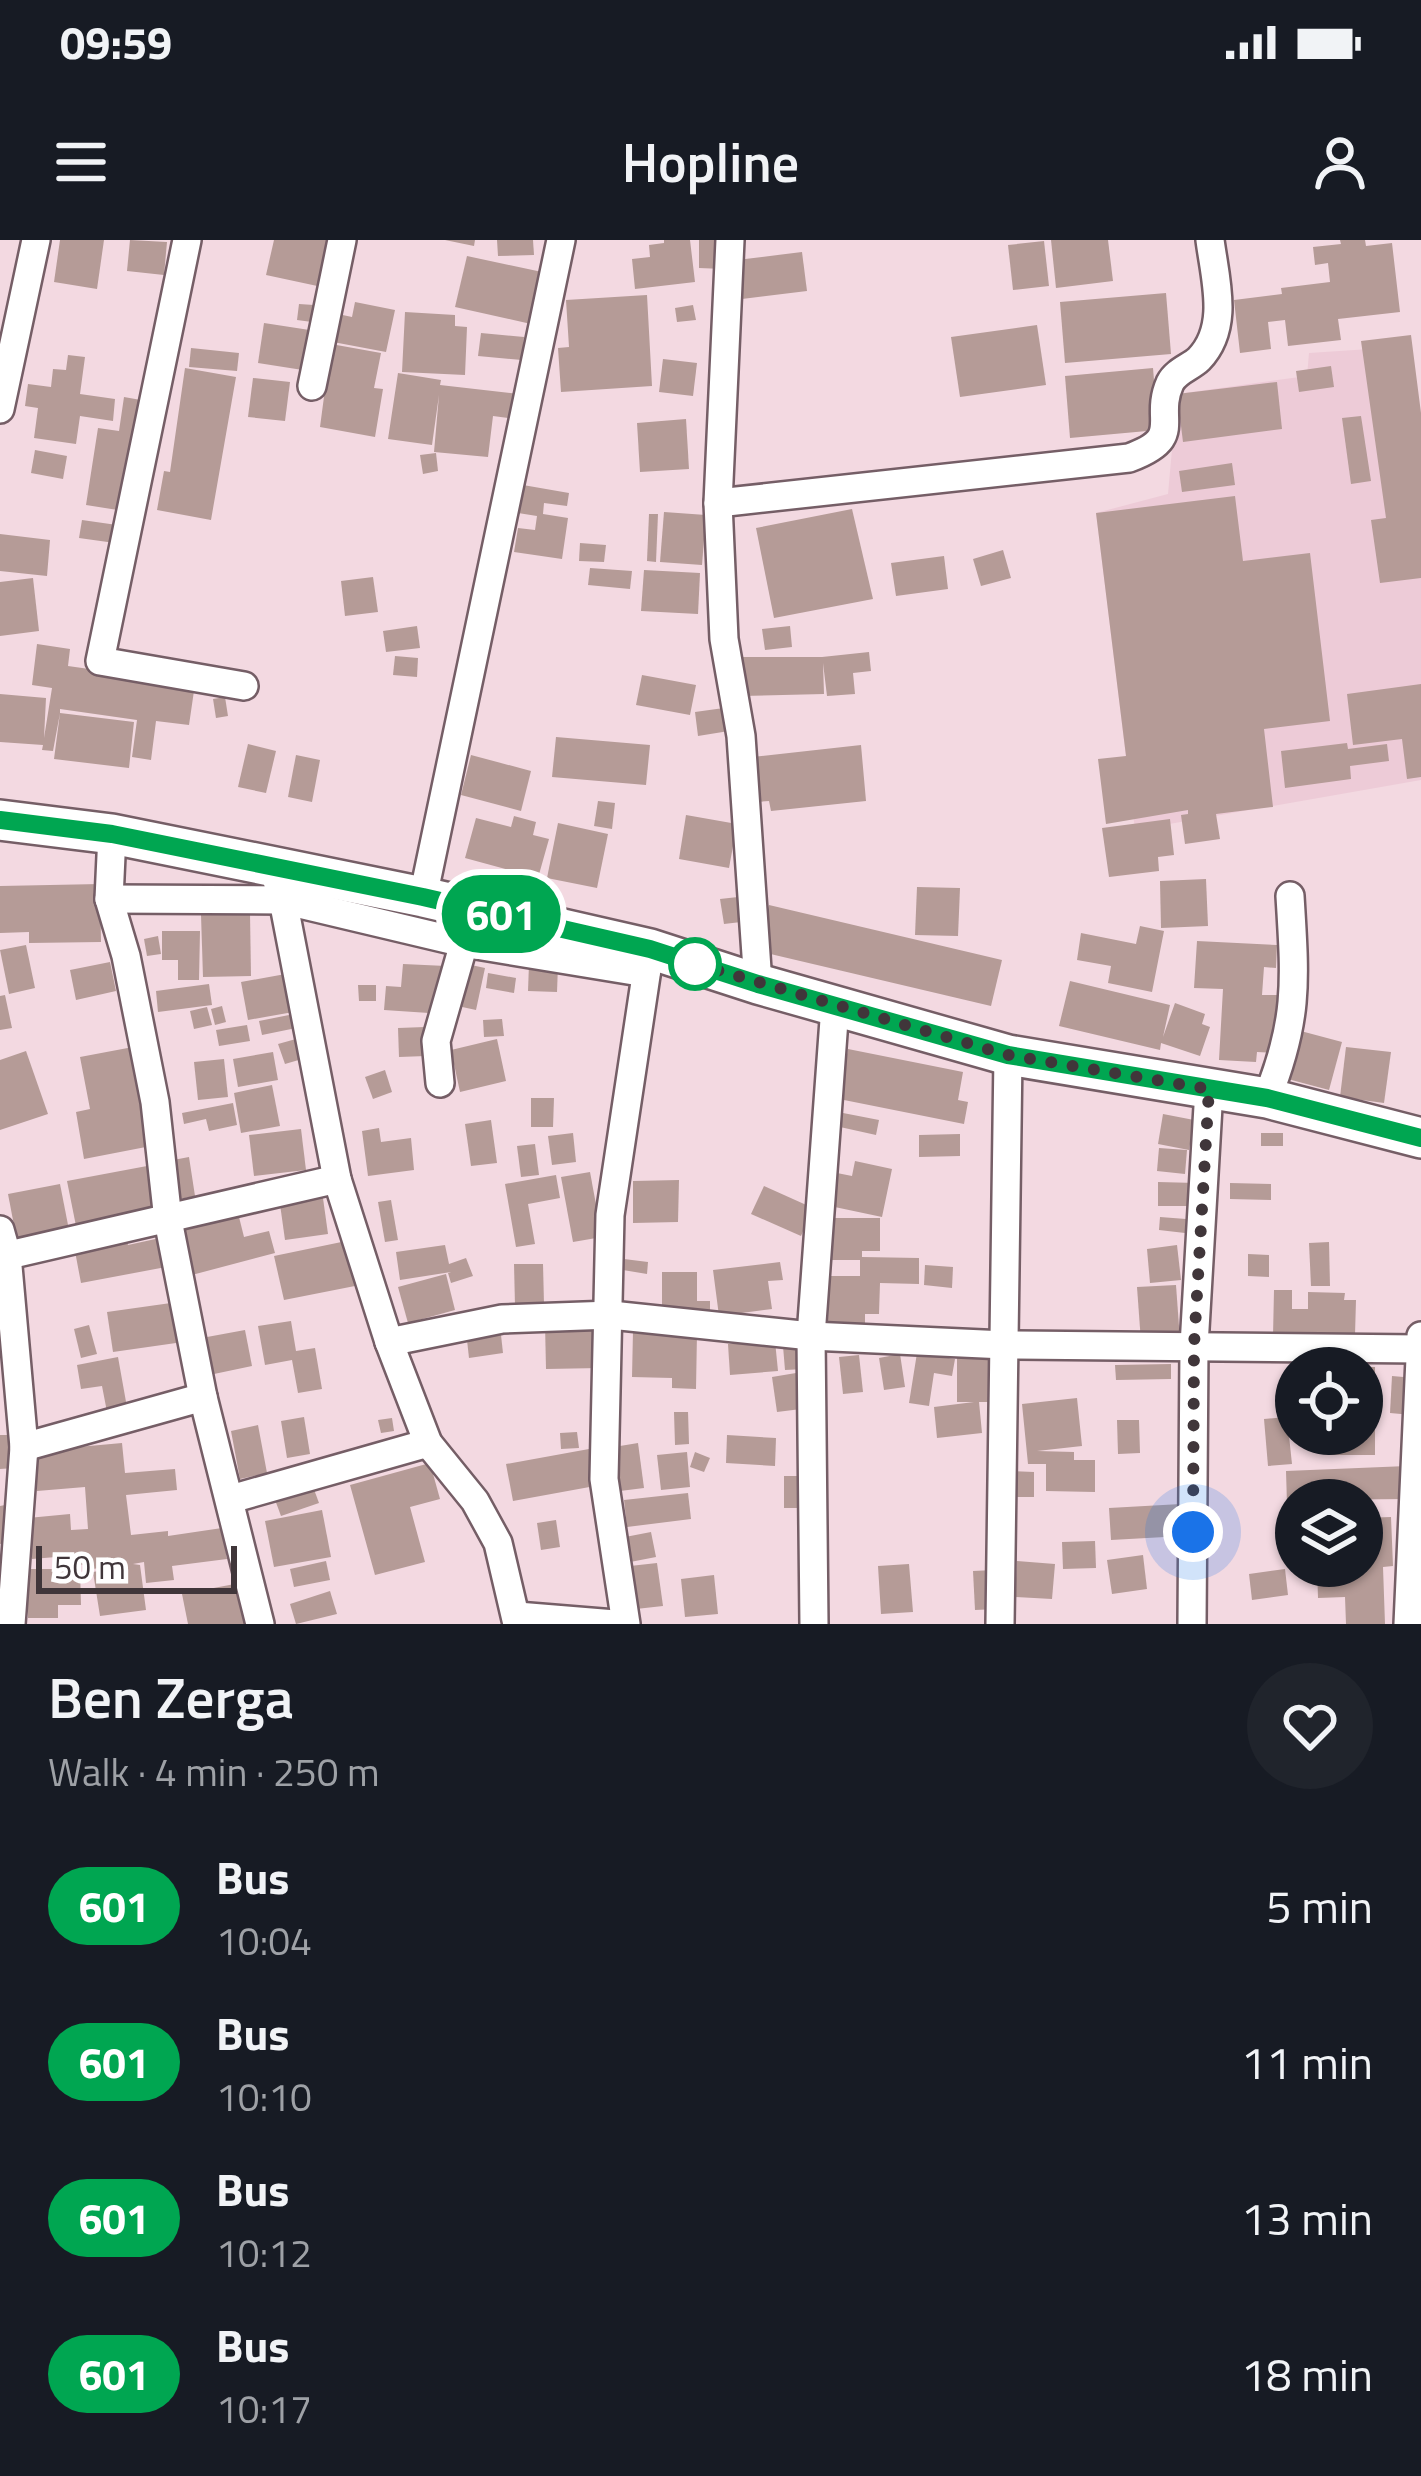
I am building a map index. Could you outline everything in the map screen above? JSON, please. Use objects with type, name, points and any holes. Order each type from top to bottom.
[{"type":"main road","points":[[0,820],[112,834],[278,884],[423,897],[1008,1055],[1267,1098],[1421,1138]]},
{"type":"street","points":[[0,409],[36,240]]},
{"type":"street","points":[[188,240],[100,661],[244,686]]},
{"type":"street","points":[[312,386],[342,240]]},
{"type":"street","points":[[423,897],[561,240]]},
{"type":"street","points":[[730,240],[718,503],[724,638],[741,736],[758,984]]},
{"type":"street","points":[[718,503],[1129,458],[1155,447],[1164,431],[1170,383],[1213,341],[1219,317],[1210,240]]},
{"type":"street","points":[[112,834],[109,899],[126,956],[155,1102],[168,1220],[203,1397],[260,1624]]},
{"type":"street","points":[[109,899],[278,884],[464,943],[648,961],[610,1215],[604,1479],[626,1624]]},
{"type":"street","points":[[278,884],[337,1179],[389,1342],[428,1443],[485,1517],[498,1543],[517,1620],[615,1624]]},
{"type":"street","points":[[1267,1098],[1286,1052],[1295,995],[1290,896]]},
{"type":"street","points":[[440,1083],[436,1040],[464,943]]},
{"type":"street","points":[[814,1624],[812,1336],[835,1006]]},
{"type":"street","points":[[1000,1624],[1008,1055]]},
{"type":"street","points":[[1192,1624],[1194,1346],[1209,1089]]},
{"type":"street","points":[[11,1624],[24,1447],[2,1247],[168,1220],[337,1179]]},
{"type":"street","points":[[389,1342],[502,1319],[611,1315],[812,1336],[1005,1345],[1420,1349]]},
{"type":"street","points":[[1408,1624],[1421,1336]]},
{"type":"street","points":[[24,1447],[203,1397]]},
{"type":"street","points":[[231,1499],[428,1443]]},
{"type":"shaded area","points":[[1400,347],[1421,493],[1421,780],[1135,830],[1096,513],[1168,494],[1177,394],[1307,376],[1309,353]]},
{"type":"building","points":[[60,240],[104,240],[97,289],[54,282]]},
{"type":"building","points":[[130,240],[167,242],[164,275],[127,271]]},
{"type":"building","points":[[274,240],[333,240],[322,287],[266,275]]},
{"type":"building","points":[[497,240],[533,240],[534,255],[498,256]]},
{"type":"building","points":[[690,240],[695,282],[635,289],[632,259],[650,257],[649,245]]},
{"type":"building","points":[[699,240],[723,240],[723,269],[699,268]]},
{"type":"building","points":[[1051,240],[1108,240],[1113,281],[1056,288]]},
{"type":"building","points":[[1340,240],[1365,240],[1366,246],[1392,243],[1400,312],[1338,319],[1341,340],[1288,346],[1285,320],[1268,322],[1271,349],[1240,353],[1234,300],[1330,282],[1328,263],[1315,265],[1313,247],[1341,244]]},
{"type":"building","points":[[1044,241],[1049,286],[1013,290],[1008,245]]},
{"type":"building","points":[[802,252],[807,291],[742,299],[737,260]]},
{"type":"building","points":[[467,256],[542,272],[531,324],[455,307]]},
{"type":"building","points":[[1166,293],[1171,354],[1065,363],[1060,302]]},
{"type":"building","points":[[647,295],[652,386],[561,392],[558,348],[569,347],[566,300]]},
{"type":"building","points":[[355,302],[395,310],[386,352],[333,342],[338,314],[352,317]]},
{"type":"building","points":[[299,304],[314,305],[312,322],[297,320]]},
{"type":"building","points":[[693,305],[696,320],[677,322],[675,308]]},
{"type":"building","points":[[405,312],[455,315],[455,326],[467,327],[465,375],[402,372]]},
{"type":"building","points":[[264,323],[316,331],[309,371],[258,363]]},
{"type":"building","points":[[1037,325],[1046,385],[960,397],[951,337]]},
{"type":"building","points":[[481,333],[524,337],[522,360],[478,356]]},
{"type":"building","points":[[1411,335],[1421,413],[1421,578],[1380,583],[1371,520],[1386,518],[1361,341]]},
{"type":"building","points":[[331,344],[381,353],[374,388],[383,389],[375,437],[320,427]]},
{"type":"building","points":[[191,348],[239,353],[237,371],[189,367]]},
{"type":"building","points":[[68,355],[85,357],[80,394],[115,399],[113,421],[80,416],[76,444],[34,438],[38,408],[25,406],[28,384],[51,387],[53,369],[66,370]]},
{"type":"building","points":[[663,359],[697,363],[693,396],[659,392]]},
{"type":"building","points":[[1331,366],[1334,387],[1299,392],[1296,371]]},
{"type":"building","points":[[185,368],[236,377],[211,520],[157,510],[164,471],[170,472]]},
{"type":"building","points":[[1153,368],[1158,430],[1070,438],[1065,376]]},
{"type":"building","points":[[398,373],[441,380],[440,385],[519,394],[517,419],[493,416],[488,457],[434,452],[439,395],[432,445],[388,439]]},
{"type":"building","points":[[253,378],[290,382],[285,421],[248,417]]},
{"type":"building","points":[[1277,382],[1282,429],[1183,442],[1177,394]]},
{"type":"building","points":[[124,397],[152,402],[124,511],[86,505],[98,428],[119,431]]},
{"type":"building","points":[[1361,416],[1371,481],[1351,484],[1342,418]]},
{"type":"building","points":[[686,419],[689,469],[640,472],[637,423]]},
{"type":"building","points":[[35,450],[67,456],[63,479],[31,473]]},
{"type":"building","points":[[436,453],[438,471],[423,474],[420,455]]},
{"type":"building","points":[[1232,463],[1235,485],[1182,492],[1179,471]]},
{"type":"building","points":[[523,485],[569,493],[567,506],[544,503],[543,514],[568,518],[562,559],[514,552],[518,528],[535,530],[537,516],[518,513]]},
{"type":"building","points":[[1235,496],[1243,561],[1310,553],[1330,721],[1264,729],[1273,807],[1216,814],[1220,839],[1185,844],[1181,815],[1188,810],[1106,824],[1098,759],[1126,756],[1096,513]]},
{"type":"building","points":[[852,509],[873,599],[774,618],[756,528]]},
{"type":"building","points":[[664,512],[706,515],[702,565],[660,562]]},
{"type":"building","points":[[649,514],[658,514],[656,562],[647,561]]},
{"type":"building","points":[[82,520],[124,526],[122,544],[79,538]]},
{"type":"building","points":[[0,534],[50,540],[47,576],[0,571]]},
{"type":"building","points":[[580,543],[606,545],[604,562],[579,561]]},
{"type":"building","points":[[1003,550],[1011,578],[981,586],[973,559]]},
{"type":"building","points":[[944,556],[948,589],[896,596],[891,563]]},
{"type":"building","points":[[590,568],[632,571],[630,589],[588,585]]},
{"type":"building","points":[[644,570],[700,573],[698,614],[641,611]]},
{"type":"building","points":[[373,577],[378,612],[345,616],[341,581]]},
{"type":"building","points":[[33,578],[39,631],[0,636],[0,582]]},
{"type":"building","points":[[417,626],[420,648],[386,652],[383,631]]},
{"type":"building","points":[[790,626],[792,647],[765,650],[762,629]]},
{"type":"building","points":[[37,644],[70,649],[68,666],[195,684],[189,725],[156,721],[151,760],[132,757],[137,720],[60,709],[53,751],[42,750],[43,745],[0,742],[0,694],[46,698],[44,738],[52,688],[32,685]]},
{"type":"building","points":[[869,652],[871,671],[853,673],[855,694],[827,696],[823,663],[824,694],[742,696],[740,657]]},
{"type":"building","points":[[395,656],[418,658],[417,677],[393,675]]},
{"type":"building","points":[[642,675],[696,685],[690,715],[636,705]]},
{"type":"building","points":[[1421,684],[1421,777],[1407,779],[1402,739],[1353,745],[1347,694]]},
{"type":"building","points":[[225,697],[228,716],[216,718],[213,699]]},
{"type":"building","points":[[731,707],[735,730],[698,736],[695,712]]},
{"type":"building","points":[[60,713],[134,722],[129,768],[54,759]]},
{"type":"building","points":[[556,737],[650,745],[646,785],[552,777]]},
{"type":"building","points":[[1347,743],[1348,749],[1387,744],[1389,761],[1350,766],[1351,779],[1285,788],[1281,751]]},
{"type":"building","points":[[248,744],[276,751],[266,793],[238,787]]},
{"type":"building","points":[[861,745],[866,801],[771,811],[769,801],[756,802],[752,757]]},
{"type":"building","points":[[296,755],[320,760],[312,802],[288,797]]},
{"type":"building","points":[[471,755],[531,771],[521,811],[461,795]]},
{"type":"building","points":[[598,801],[615,803],[612,829],[594,826]]},
{"type":"building","points":[[686,815],[737,824],[729,868],[679,859]]},
{"type":"building","points":[[514,816],[536,822],[533,835],[549,839],[538,878],[465,858],[476,818],[511,827]]},
{"type":"building","points":[[1170,819],[1174,855],[1158,857],[1159,871],[1109,877],[1102,828]]},
{"type":"building","points":[[558,823],[608,834],[597,888],[547,878]]},
{"type":"building","points":[[1206,879],[1208,926],[1161,928],[1160,881]]},
{"type":"building","points":[[100,884],[101,942],[29,943],[29,932],[0,933],[0,886]]},
{"type":"building","points":[[917,887],[960,888],[958,936],[915,935]]},
{"type":"building","points":[[738,897],[741,922],[724,924],[720,899]]},
{"type":"building","points":[[769,905],[1002,960],[991,1006],[758,951]]},
{"type":"building","points":[[250,914],[251,976],[203,977],[201,915]]},
{"type":"building","points":[[1140,926],[1164,931],[1152,992],[1108,983],[1111,966],[1077,960],[1081,933],[1136,944]]},
{"type":"building","points":[[162,931],[200,931],[199,980],[178,980],[178,960],[162,960]]},
{"type":"building","points":[[158,936],[161,954],[147,956],[144,939]]},
{"type":"building","points":[[1197,941],[1277,945],[1276,968],[1264,967],[1262,995],[1280,995],[1277,1053],[1257,1052],[1256,1062],[1219,1060],[1223,989],[1194,988]]},
{"type":"building","points":[[26,945],[35,988],[9,994],[0,950]]},
{"type":"building","points":[[110,962],[116,991],[76,1000],[70,970]]},
{"type":"building","points":[[462,963],[485,968],[476,1010],[453,1005]]},
{"type":"building","points":[[403,964],[446,966],[444,1014],[384,1010],[386,986],[401,987]]},
{"type":"building","points":[[529,964],[558,965],[557,992],[528,991]]},
{"type":"building","points":[[291,973],[299,1011],[248,1020],[241,982]]},
{"type":"building","points":[[488,973],[516,978],[514,993],[486,988]]},
{"type":"building","points":[[1070,981],[1170,1005],[1163,1037],[1175,1003],[1205,1014],[1202,1024],[1210,1027],[1200,1056],[1161,1043],[1160,1050],[1059,1026]]},
{"type":"building","points":[[209,984],[212,1005],[158,1012],[156,991]]},
{"type":"building","points":[[358,985],[376,985],[376,1001],[359,1001]]},
{"type":"building","points":[[5,995],[12,1028],[0,1030],[0,996]]},
{"type":"building","points":[[222,1006],[226,1022],[215,1025],[211,1009]]},
{"type":"building","points":[[207,1007],[212,1025],[194,1029],[190,1011]]},
{"type":"building","points":[[299,1013],[301,1027],[262,1035],[259,1021]]},
{"type":"building","points":[[502,1019],[504,1036],[484,1037],[483,1020]]},
{"type":"building","points":[[247,1025],[250,1041],[219,1046],[216,1030]]},
{"type":"building","points":[[425,1027],[426,1056],[399,1057],[398,1028]]},
{"type":"building","points":[[1297,1030],[1342,1042],[1329,1090],[1284,1078]]},
{"type":"building","points":[[296,1039],[302,1059],[285,1064],[278,1044]]},
{"type":"building","points":[[497,1039],[506,1081],[460,1092],[451,1050]]},
{"type":"building","points":[[133,1047],[151,1146],[84,1159],[76,1112],[90,1109],[80,1057]]},
{"type":"building","points":[[1346,1047],[1391,1052],[1384,1103],[1340,1097]]},
{"type":"building","points":[[848,1049],[963,1072],[958,1100],[968,1102],[964,1124],[839,1099]]},
{"type":"building","points":[[26,1051],[48,1114],[0,1130],[0,1060]]},
{"type":"building","points":[[273,1052],[278,1080],[238,1087],[233,1059]]},
{"type":"building","points":[[224,1059],[228,1097],[198,1100],[194,1062]]},
{"type":"building","points":[[385,1070],[392,1092],[373,1099],[365,1077]]},
{"type":"building","points":[[272,1085],[280,1126],[241,1133],[234,1093]]},
{"type":"building","points":[[531,1098],[554,1098],[553,1127],[531,1127]]},
{"type":"building","points":[[233,1103],[237,1125],[209,1131],[206,1119],[184,1124],[182,1113]]},
{"type":"building","points":[[843,1113],[879,1120],[876,1135],[840,1127]]},
{"type":"building","points":[[1163,1114],[1194,1120],[1189,1150],[1158,1144]]},
{"type":"building","points":[[491,1120],[497,1163],[471,1166],[465,1124]]},
{"type":"building","points":[[379,1128],[381,1142],[411,1138],[414,1170],[368,1176],[362,1131]]},
{"type":"building","points":[[301,1129],[306,1170],[254,1176],[249,1135]]},
{"type":"building","points":[[573,1133],[576,1162],[552,1165],[548,1136]]},
{"type":"building","points":[[1261,1133],[1283,1133],[1283,1146],[1261,1146]]},
{"type":"building","points":[[960,1134],[960,1156],[919,1157],[919,1135]]},
{"type":"building","points":[[535,1144],[539,1175],[521,1177],[517,1146]]},
{"type":"building","points":[[1159,1148],[1187,1150],[1185,1174],[1157,1171]]},
{"type":"building","points":[[189,1157],[195,1196],[175,1200],[168,1161]]},
{"type":"building","points":[[855,1161],[892,1169],[882,1217],[830,1206],[837,1173],[852,1176]]},
{"type":"building","points":[[147,1166],[157,1216],[77,1231],[67,1181]]},
{"type":"building","points":[[590,1172],[602,1237],[573,1242],[561,1177]]},
{"type":"building","points":[[556,1175],[560,1198],[528,1204],[535,1244],[516,1247],[505,1184]]},
{"type":"building","points":[[679,1180],[678,1222],[633,1223],[633,1181]]},
{"type":"building","points":[[1158,1182],[1196,1183],[1195,1206],[1158,1206]]},
{"type":"building","points":[[1230,1183],[1271,1184],[1271,1200],[1230,1199]]},
{"type":"building","points":[[60,1184],[69,1230],[17,1241],[8,1194]]},
{"type":"building","points":[[764,1186],[813,1208],[801,1236],[751,1214]]},
{"type":"building","points":[[322,1191],[328,1234],[285,1240],[279,1197]]},
{"type":"building","points":[[391,1200],[398,1240],[385,1242],[378,1202]]},
{"type":"building","points":[[238,1213],[244,1237],[269,1231],[275,1253],[188,1276],[175,1228]]},
{"type":"building","points":[[1160,1217],[1186,1219],[1185,1233],[1159,1230]]},
{"type":"building","points":[[826,1218],[880,1218],[880,1251],[862,1251],[862,1257],[919,1258],[919,1284],[880,1283],[879,1314],[865,1314],[865,1323],[828,1323],[829,1276],[860,1276],[860,1260],[825,1260]]},
{"type":"building","points":[[126,1236],[128,1245],[160,1238],[166,1267],[81,1283],[74,1246]]},
{"type":"building","points":[[356,1239],[365,1284],[284,1300],[274,1256]]},
{"type":"building","points":[[1329,1242],[1330,1286],[1311,1286],[1309,1243]]},
{"type":"building","points":[[445,1245],[449,1264],[466,1258],[473,1276],[451,1283],[451,1272],[400,1280],[396,1252]]},
{"type":"building","points":[[1177,1245],[1181,1280],[1150,1283],[1147,1249]]},
{"type":"building","points":[[1248,1254],[1269,1255],[1269,1277],[1248,1276]]},
{"type":"building","points":[[624,1259],[648,1262],[647,1274],[623,1270]]},
{"type":"building","points":[[780,1262],[783,1280],[768,1281],[772,1309],[719,1316],[713,1270]]},
{"type":"building","points":[[514,1264],[543,1264],[544,1304],[515,1305]]},
{"type":"building","points":[[925,1265],[953,1267],[952,1288],[924,1285]]},
{"type":"building","points":[[662,1272],[697,1272],[697,1301],[710,1301],[710,1314],[662,1314]]},
{"type":"building","points":[[446,1274],[455,1310],[408,1323],[398,1287]]},
{"type":"building","points":[[1176,1285],[1180,1340],[1141,1342],[1137,1287]]},
{"type":"building","points":[[1274,1290],[1292,1290],[1292,1309],[1308,1309],[1308,1292],[1345,1293],[1344,1300],[1356,1300],[1355,1335],[1273,1336]]},
{"type":"building","points":[[178,1302],[183,1342],[113,1352],[107,1312]]},
{"type":"building","points":[[291,1321],[296,1351],[315,1348],[322,1389],[298,1393],[292,1360],[265,1365],[258,1326]]},
{"type":"building","points":[[598,1323],[600,1368],[546,1369],[545,1324]]},
{"type":"building","points":[[89,1325],[97,1354],[81,1358],[74,1329]]},
{"type":"building","points":[[245,1330],[252,1366],[214,1374],[207,1337]]},
{"type":"building","points":[[633,1331],[697,1333],[696,1389],[672,1388],[672,1378],[632,1377]]},
{"type":"building","points":[[501,1335],[503,1353],[469,1358],[467,1340]]},
{"type":"building","points":[[775,1341],[778,1371],[730,1375],[728,1344]]},
{"type":"building","points":[[804,1345],[805,1369],[785,1370],[783,1346]]},
{"type":"building","points":[[917,1353],[955,1359],[952,1376],[934,1373],[929,1406],[909,1403]]},
{"type":"building","points":[[957,1353],[993,1353],[993,1402],[979,1402],[982,1433],[937,1438],[934,1407],[974,1402],[957,1402]]},
{"type":"building","points":[[900,1354],[905,1387],[884,1390],[879,1358]]},
{"type":"building","points":[[859,1355],[863,1392],[843,1394],[839,1357]]},
{"type":"building","points":[[118,1357],[128,1413],[108,1417],[102,1386],[81,1389],[77,1365]]},
{"type":"building","points":[[1171,1364],[1171,1379],[1116,1380],[1115,1365]]},
{"type":"building","points":[[796,1373],[801,1409],[777,1412],[772,1377]]},
{"type":"building","points":[[1392,1376],[1415,1378],[1412,1415],[1390,1413]]},
{"type":"building","points":[[1077,1398],[1082,1446],[1037,1451],[1074,1452],[1074,1460],[1095,1460],[1095,1492],[1046,1491],[1046,1464],[1028,1464],[1022,1404]]},
{"type":"building","points":[[674,1412],[688,1412],[689,1444],[675,1445]]},
{"type":"building","points":[[304,1417],[310,1454],[287,1458],[281,1421]]},
{"type":"building","points":[[392,1418],[394,1431],[381,1433],[378,1420]]},
{"type":"building","points":[[1275,1418],[1275,1455],[1291,1455],[1292,1464],[1268,1466],[1264,1419]]},
{"type":"building","points":[[1117,1420],[1139,1420],[1140,1453],[1118,1454]]},
{"type":"building","points":[[258,1425],[267,1473],[240,1479],[231,1431]]},
{"type":"building","points":[[577,1432],[579,1448],[561,1449],[560,1433]]},
{"type":"building","points":[[0,1435],[13,1435],[15,1468],[0,1469]]},
{"type":"building","points":[[727,1435],[776,1438],[775,1466],[726,1463]]},
{"type":"building","points":[[122,1443],[125,1473],[175,1469],[177,1490],[126,1495],[131,1535],[168,1531],[168,1536],[222,1528],[227,1559],[172,1566],[174,1580],[146,1583],[144,1562],[133,1564],[140,1565],[146,1610],[100,1616],[93,1572],[120,1567],[69,1566],[68,1556],[32,1559],[28,1518],[70,1514],[71,1530],[88,1529],[85,1487],[37,1491],[34,1451]]},
{"type":"building","points":[[638,1443],[644,1488],[620,1491],[614,1447]]},
{"type":"building","points":[[589,1449],[595,1486],[513,1501],[506,1464]]},
{"type":"building","points":[[687,1452],[690,1487],[661,1490],[657,1455]]},
{"type":"building","points":[[695,1452],[710,1458],[704,1472],[690,1467]]},
{"type":"building","points":[[430,1463],[440,1499],[410,1507],[425,1562],[375,1575],[350,1485]]},
{"type":"building","points":[[1407,1466],[1408,1499],[1383,1499],[1383,1479],[1286,1479],[1286,1471]]},
{"type":"building","points":[[1012,1471],[1034,1472],[1034,1497],[1011,1497]]},
{"type":"building","points":[[784,1476],[799,1476],[799,1508],[784,1508]]},
{"type":"building","points":[[312,1484],[319,1503],[281,1516],[274,1497]]},
{"type":"building","points":[[688,1493],[691,1519],[627,1527],[624,1500]]},
{"type":"building","points":[[1181,1504],[1183,1536],[1111,1540],[1109,1508]]},
{"type":"building","points":[[5,1505],[6,1543],[0,1544],[0,1506]]},
{"type":"building","points":[[322,1510],[331,1557],[274,1567],[265,1521]]},
{"type":"building","points":[[1383,1517],[1391,1517],[1393,1566],[1383,1567]]},
{"type":"building","points":[[556,1520],[560,1547],[541,1550],[537,1523]]},
{"type":"building","points":[[651,1532],[656,1557],[625,1563],[620,1538]]},
{"type":"building","points":[[1095,1541],[1096,1568],[1063,1569],[1062,1542]]},
{"type":"building","points":[[1143,1555],[1147,1589],[1112,1594],[1107,1560]]},
{"type":"building","points":[[326,1561],[330,1580],[294,1587],[290,1569]]},
{"type":"building","points":[[1017,1561],[1055,1564],[1052,1599],[1015,1597]]},
{"type":"building","points":[[657,1563],[663,1606],[636,1609],[630,1566]]},
{"type":"building","points":[[909,1564],[913,1612],[881,1614],[878,1566]]},
{"type":"building","points":[[1383,1567],[1385,1624],[1346,1624],[1345,1597],[1318,1598],[1318,1587],[1383,1587]]},
{"type":"building","points":[[27,1569],[80,1569],[81,1605],[58,1605],[58,1618],[28,1618]]},
{"type":"building","points":[[994,1570],[997,1609],[975,1610],[973,1571]]},
{"type":"building","points":[[1275,1570],[1275,1587],[1287,1587],[1288,1595],[1252,1600],[1249,1574]]},
{"type":"building","points":[[714,1575],[718,1614],[685,1617],[681,1579]]},
{"type":"building","points":[[240,1583],[248,1624],[188,1624],[182,1594]]},
{"type":"building","points":[[330,1591],[337,1614],[296,1624],[290,1604]]},
{"type":"bus line","name":"601","points":[[0,820],[112,834],[423,897],[650,949],[1008,1055],[1267,1098],[1421,1138]]},
{"type":"route","points":[[695,964],[686,961],[1008,1055],[1209,1089],[1194,1346],[1193,1532]]}]
